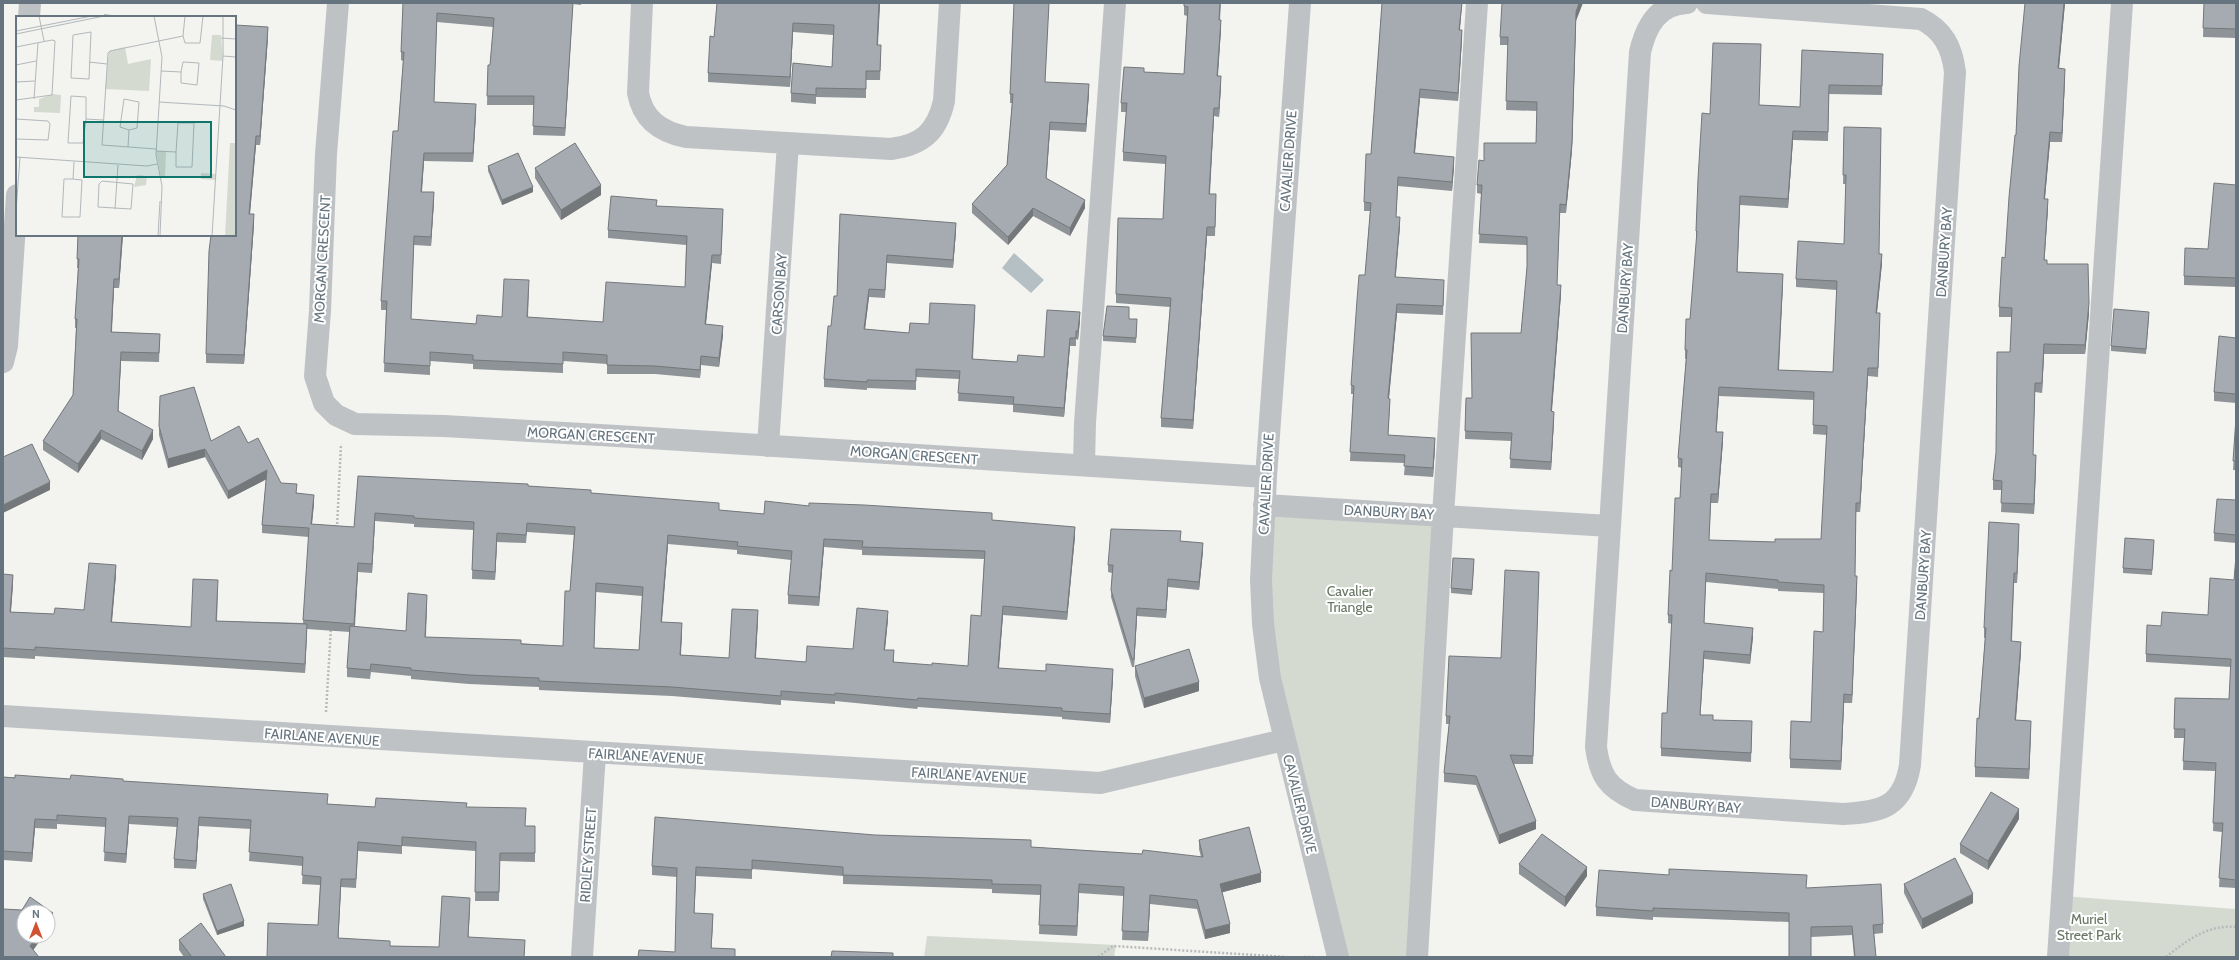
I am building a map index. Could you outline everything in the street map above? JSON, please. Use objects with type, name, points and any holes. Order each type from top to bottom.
[{"type":"street","points":[[29,16],[30,3]]},
{"type":"street","name":"MORGAN CRESCENT","points":[[338,3],[326,154],[320,311],[315,376],[324,403],[343,419],[355,424],[444,426],[1266,477]]},
{"type":"street","points":[[642,3],[638,93],[640,103],[654,124],[669,134],[686,137],[890,149],[913,144],[924,137],[934,128],[941,115],[944,101],[950,3]]},
{"type":"street","points":[[1084,465],[1085,423],[1115,3]]},
{"type":"street","name":"CAVALIER DRIVE","points":[[1300,3],[1264,505],[1261,580],[1270,678],[1338,957]]},
{"type":"street","points":[[1417,957],[1443,515],[1477,3]]},
{"type":"street","name":"DANBURY BAY","points":[[1687,3],[1665,10],[1652,21],[1644,33],[1640,52],[1609,526],[1596,747],[1598,762],[1604,777],[1612,787],[1635,800],[1843,814],[1869,813],[1890,803],[1904,790],[1908,777],[1955,72],[1954,60],[1950,46],[1942,33],[1921,19],[1707,3]]},
{"type":"street","points":[[2058,957],[2122,3]]},
{"type":"street","name":"CARSON BAY","points":[[768,446],[788,143]]},
{"type":"street","points":[[3,362],[7,346],[16,210]]},
{"type":"street","name":"DANBURY BAY","points":[[1264,505],[1609,526]]},
{"type":"street","name":"FAIRLANE AVENUE","points":[[3,716],[325,737],[1100,783],[1284,740]]},
{"type":"street","name":"RIDLEY STREET","points":[[582,957],[595,753]]},
{"type":"path","points":[[336,530],[343,419]]},
{"type":"path","points":[[325,737],[331,626]]},
{"type":"path","points":[[2166,957],[2195,935],[2228,926],[2236,927]]},
{"type":"path","points":[[1098,957],[1114,946],[1287,957]]},
{"type":"green space","name":"Cavalier Triangle","points":[[1264,505],[1443,515],[1417,957],[1338,957],[1270,678]]},
{"type":"green space","name":"Muriel Street Park","points":[[2062,896],[2236,909],[2236,957],[2058,957]]},
{"type":"green space","points":[[927,936],[1116,945],[1114,957],[924,957]]},
{"type":"shaded area","points":[[1014,253],[1044,280],[1031,293],[1002,268]]},
{"type":"building","points":[[403,3],[573,3],[565,128],[533,126],[534,96],[487,96],[488,65],[490,65],[494,18],[437,13],[434,102],[476,104],[473,153],[424,153],[421,192],[434,192],[431,237],[414,236],[411,319],[476,324],[477,315],[502,317],[504,279],[529,280],[527,317],[603,322],[606,282],[685,287],[687,236],[608,230],[611,196],[657,200],[656,206],[723,209],[721,255],[712,255],[705,324],[723,326],[719,358],[701,356],[700,370],[655,366],[607,365],[607,355],[563,352],[563,364],[473,360],[473,355],[430,352],[430,366],[384,363],[387,301],[381,301],[393,131],[398,131],[404,52],[401,52]]},
{"type":"building","points":[[717,3],[879,3],[877,45],[881,45],[880,71],[866,71],[866,89],[816,88],[816,95],[791,93],[793,63],[832,67],[834,25],[793,23],[790,77],[708,73],[710,36],[714,37]]},
{"type":"building","points":[[1014,3],[1049,3],[1045,82],[1089,84],[1086,124],[1050,122],[1046,178],[1085,200],[1070,228],[1033,208],[1008,237],[972,204],[1007,165],[1013,94],[1010,94]]},
{"type":"building","points":[[1184,3],[1220,3],[1219,20],[1221,20],[1217,76],[1221,76],[1219,108],[1214,108],[1209,194],[1216,194],[1215,227],[1207,227],[1193,420],[1161,418],[1171,298],[1116,294],[1118,218],[1163,219],[1166,156],[1123,152],[1127,103],[1121,103],[1124,67],[1144,68],[1144,72],[1184,74],[1188,7],[1184,6]]},
{"type":"building","points":[[1382,3],[1462,3],[1459,30],[1462,30],[1458,93],[1420,89],[1414,153],[1454,157],[1452,182],[1398,177],[1396,217],[1400,217],[1395,277],[1444,280],[1443,306],[1397,304],[1388,398],[1390,399],[1388,435],[1435,438],[1433,468],[1404,466],[1405,455],[1350,452],[1354,386],[1351,385],[1359,275],[1365,275],[1371,203],[1364,202],[1366,154],[1371,154]]},
{"type":"building","points":[[1502,3],[1579,3],[1576,12],[1572,142],[1566,205],[1560,204],[1557,285],[1561,285],[1551,411],[1554,412],[1551,462],[1510,459],[1512,433],[1465,431],[1466,398],[1472,398],[1471,333],[1521,333],[1527,267],[1527,237],[1479,234],[1482,185],[1477,185],[1479,160],[1484,161],[1484,143],[1536,143],[1537,102],[1506,101],[1508,37],[1500,37]]},
{"type":"building","points":[[2025,3],[2064,3],[2058,68],[2065,69],[2062,133],[2050,132],[2044,199],[2048,199],[2044,260],[2047,260],[2047,264],[2088,264],[2089,303],[2085,345],[2044,344],[2042,383],[2035,383],[2033,455],[2036,455],[2034,504],[2001,503],[2002,481],[1993,480],[1996,453],[1997,352],[2010,352],[2012,308],[1999,307],[2002,257],[2005,258],[2009,197],[2016,135],[2019,66]]},
{"type":"building","points":[[2204,3],[2236,3],[2236,29],[2203,28]]},
{"type":"building","points":[[236,25],[268,27],[260,136],[256,136],[249,214],[254,214],[244,355],[206,354],[209,251],[211,236],[236,236]]},
{"type":"building","points":[[1713,43],[1761,44],[1759,105],[1800,107],[1802,50],[1883,54],[1882,86],[1829,85],[1828,132],[1793,131],[1788,199],[1740,196],[1737,272],[1783,274],[1778,370],[1833,372],[1837,281],[1796,279],[1798,241],[1844,244],[1846,175],[1843,175],[1844,127],[1881,128],[1879,254],[1882,254],[1876,313],[1880,313],[1878,368],[1868,368],[1860,503],[1856,503],[1855,576],[1857,576],[1852,695],[1844,694],[1841,761],[1790,759],[1791,721],[1811,722],[1814,631],[1823,632],[1824,585],[1778,582],[1778,580],[1706,573],[1704,623],[1753,628],[1750,655],[1704,651],[1700,715],[1713,715],[1713,720],[1752,721],[1751,753],[1661,748],[1662,713],[1667,713],[1672,615],[1668,615],[1670,570],[1672,571],[1675,498],[1680,498],[1682,459],[1678,458],[1687,350],[1685,350],[1686,319],[1690,319],[1697,231],[1698,179],[1702,113],[1710,114]],"holes":[[[1719,387],[1814,392],[1813,425],[1827,426],[1821,539],[1775,539],[1775,542],[1709,540],[1711,494],[1718,494],[1723,432],[1716,432]]]},
{"type":"building","points":[[575,143],[601,185],[561,210],[535,168]]},
{"type":"building","points":[[518,153],[533,187],[502,200],[488,166]]},
{"type":"building","points":[[2214,183],[2236,185],[2236,278],[2184,276],[2185,248],[2208,249]]},
{"type":"building","points":[[840,214],[956,223],[953,260],[887,255],[885,290],[869,289],[864,329],[909,333],[910,323],[929,324],[930,303],[975,305],[972,359],[1017,362],[1018,355],[1044,357],[1047,310],[1080,312],[1076,338],[1070,338],[1064,408],[1013,404],[1014,397],[958,393],[960,371],[916,369],[916,381],[867,380],[867,382],[824,379],[828,326],[831,326],[834,296],[837,296]]},
{"type":"building","points":[[78,236],[122,236],[119,279],[114,279],[111,332],[160,334],[159,353],[121,352],[118,411],[153,430],[142,451],[101,430],[78,464],[43,441],[73,395],[77,319],[75,319],[79,259],[77,259]]},
{"type":"building","points":[[1107,306],[1129,307],[1129,319],[1137,319],[1136,338],[1103,336]]},
{"type":"building","points":[[2114,309],[2149,312],[2146,349],[2111,346]]},
{"type":"building","points":[[2219,336],[2236,338],[2236,394],[2214,392]]},
{"type":"building","points":[[194,387],[211,441],[239,426],[248,443],[258,438],[281,483],[297,484],[296,493],[314,495],[311,524],[354,527],[358,476],[528,484],[528,486],[591,490],[591,493],[719,503],[719,510],[764,514],[765,501],[809,506],[809,503],[864,505],[992,513],[992,520],[1075,527],[1067,612],[1003,606],[998,668],[1046,671],[1046,664],[1113,669],[1110,714],[1062,711],[1062,708],[918,698],[917,700],[835,693],[835,695],[781,691],[781,696],[672,687],[539,681],[539,678],[469,675],[411,670],[411,668],[371,664],[370,670],[347,668],[350,626],[406,631],[408,593],[427,595],[425,637],[521,640],[521,644],[563,646],[565,591],[570,591],[575,527],[527,523],[526,535],[497,533],[495,572],[472,570],[474,522],[414,518],[414,516],[375,513],[372,564],[358,563],[354,624],[303,620],[309,528],[262,525],[267,470],[228,491],[205,449],[168,459],[159,426],[160,396]],"holes":[[[668,535],[738,542],[737,546],[792,551],[788,595],[819,597],[824,539],[863,541],[862,547],[985,551],[981,616],[971,615],[968,666],[893,662],[894,650],[884,650],[888,611],[857,608],[853,649],[807,646],[806,662],[755,658],[758,610],[732,609],[729,658],[680,655],[682,623],[661,622]],[[596,583],[643,587],[639,650],[594,648]]]},
{"type":"building","points":[[2236,418],[2236,461],[2233,461]]},
{"type":"building","points":[[32,444],[50,482],[3,505],[3,457]]},
{"type":"building","points":[[2217,499],[2236,500],[2236,535],[2214,533]]},
{"type":"building","points":[[1989,522],[2019,524],[2017,573],[2014,573],[2011,641],[2021,642],[2015,720],[2031,721],[2029,769],[1975,767],[1977,718],[1979,719],[1986,628],[1984,628]]},
{"type":"building","points":[[1111,529],[1181,531],[1180,541],[1203,543],[1199,582],[1168,579],[1166,610],[1137,608],[1134,659],[1132,659],[1111,590],[1113,565],[1108,565]]},
{"type":"building","points":[[2125,538],[2154,540],[2152,570],[2123,568]]},
{"type":"building","points":[[2236,556],[2236,880],[2219,878],[2223,823],[2213,823],[2216,763],[2183,761],[2185,729],[2174,729],[2175,698],[2229,699],[2231,659],[2146,654],[2147,625],[2161,626],[2162,612],[2208,615],[2210,578],[2234,580]]},
{"type":"building","points":[[1453,558],[1474,559],[1472,590],[1451,588]]},
{"type":"building","points":[[89,563],[116,565],[111,622],[191,627],[193,579],[218,580],[216,621],[307,624],[305,664],[35,647],[35,650],[3,648],[3,574],[13,575],[10,612],[54,614],[55,608],[84,610]]},
{"type":"building","points":[[1505,570],[1539,572],[1533,756],[1510,755],[1536,821],[1499,835],[1476,776],[1444,773],[1450,716],[1446,716],[1449,656],[1501,658]]},
{"type":"building","points":[[1189,649],[1199,682],[1144,698],[1135,666]]},
{"type":"building","points":[[15,775],[70,779],[71,775],[123,779],[123,781],[328,794],[327,804],[375,807],[376,798],[467,803],[466,807],[526,808],[525,826],[535,826],[535,853],[500,853],[499,892],[475,892],[476,842],[402,837],[402,846],[358,842],[356,879],[341,879],[338,938],[390,941],[390,946],[439,947],[442,896],[470,898],[468,937],[525,940],[524,957],[267,957],[268,923],[318,925],[321,877],[302,875],[303,857],[249,852],[251,820],[199,817],[196,861],[174,859],[178,818],[129,816],[126,854],[104,852],[106,818],[57,815],[57,820],[35,819],[32,853],[3,851],[3,777],[15,778]]},
{"type":"building","points":[[1991,792],[2019,809],[1988,861],[1960,844]]},
{"type":"building","points":[[655,817],[875,835],[1031,840],[1031,847],[1142,854],[1143,850],[1203,857],[1199,840],[1249,827],[1261,873],[1220,884],[1230,924],[1205,930],[1197,900],[1150,895],[1148,932],[1122,931],[1124,887],[1079,884],[1077,926],[1039,925],[1041,885],[992,884],[992,880],[843,875],[843,867],[752,860],[752,870],[696,867],[694,913],[713,914],[711,948],[735,949],[735,957],[638,957],[639,950],[675,952],[677,868],[652,866]]},
{"type":"building","points":[[1542,834],[1587,867],[1565,897],[1519,864]]},
{"type":"building","points":[[1955,858],[1973,894],[1922,919],[1904,884]]},
{"type":"building","points":[[1669,869],[1807,875],[1806,888],[1881,884],[1883,924],[1873,925],[1876,957],[1855,957],[1852,926],[1811,927],[1811,957],[1789,957],[1789,913],[1653,908],[1653,911],[1596,907],[1599,870],[1669,875]]},
{"type":"building","points":[[231,884],[244,921],[217,931],[203,894]]},
{"type":"building","points":[[30,897],[40,904],[26,904]]},
{"type":"building","points":[[3,909],[16,910],[16,944],[31,944],[30,946],[39,957],[3,957]]},
{"type":"building","points":[[201,923],[226,957],[192,957],[179,940]]},
{"type":"building","points":[[832,951],[893,953],[893,957],[831,957]]}]
